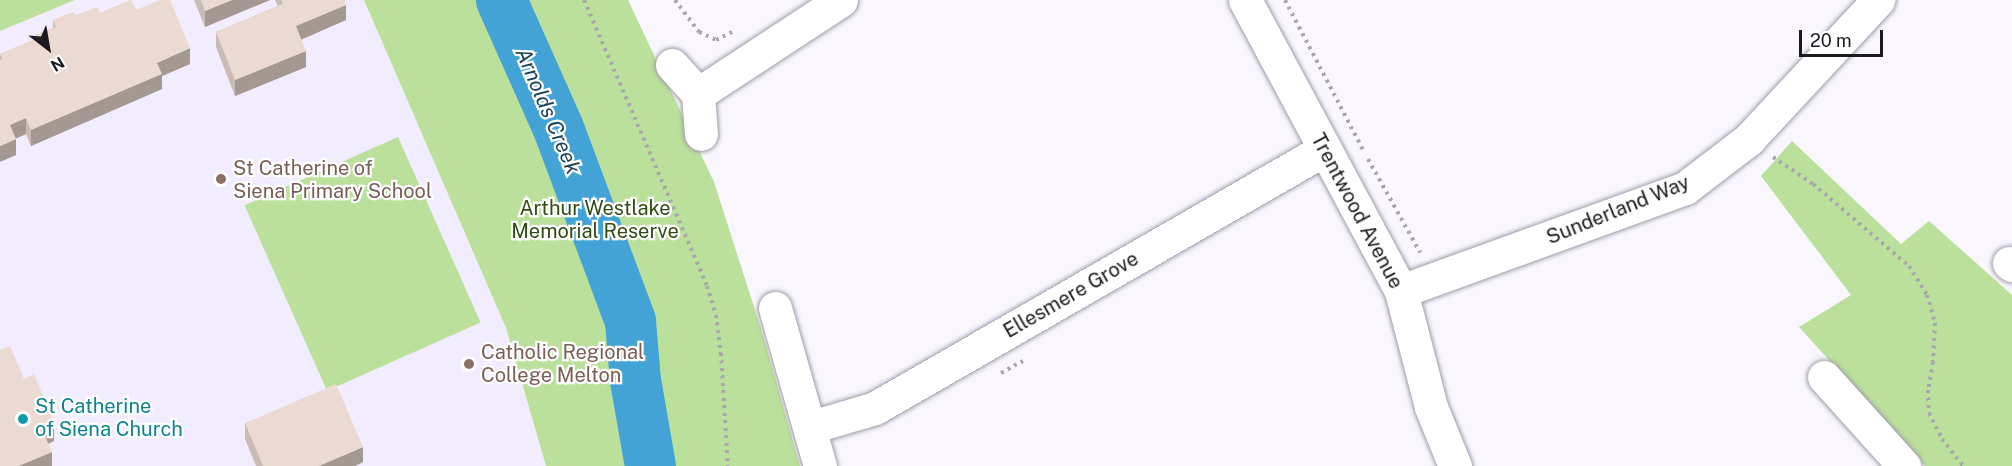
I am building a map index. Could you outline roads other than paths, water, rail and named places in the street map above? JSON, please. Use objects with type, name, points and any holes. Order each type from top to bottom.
[{"type":"street","points":[[698,94],[841,0]]},
{"type":"street","name":"Trentwood Avenue","points":[[1245,0],[1401,291],[1431,407],[1455,466]]},
{"type":"street","name":"Sunderland Way","points":[[1401,291],[1685,188],[1749,139],[1878,0]]},
{"type":"street","points":[[672,65],[698,94],[701,135]]},
{"type":"street","name":"Ellesmere Grove","points":[[811,428],[874,408],[1324,149]]},
{"type":"street","points":[[775,309],[811,428],[820,466]]},
{"type":"street","points":[[1824,376],[1904,466]]},
{"type":"waterway","name":"Arnolds Creek","points":[[501,0],[558,128],[630,321],[635,380],[650,466]]},
{"type":"place","name":"St Catherine of Siena Primary School","points":[[221,179]]},
{"type":"place","name":"Catholic Regional College Melton","points":[[469,364]]},
{"type":"place","name":"St Catherine of Siena Church","points":[[23,419]]},
{"type":"park label","name":"Arthur Westlake Memorial Reserve","points":[[595,220]]}]
